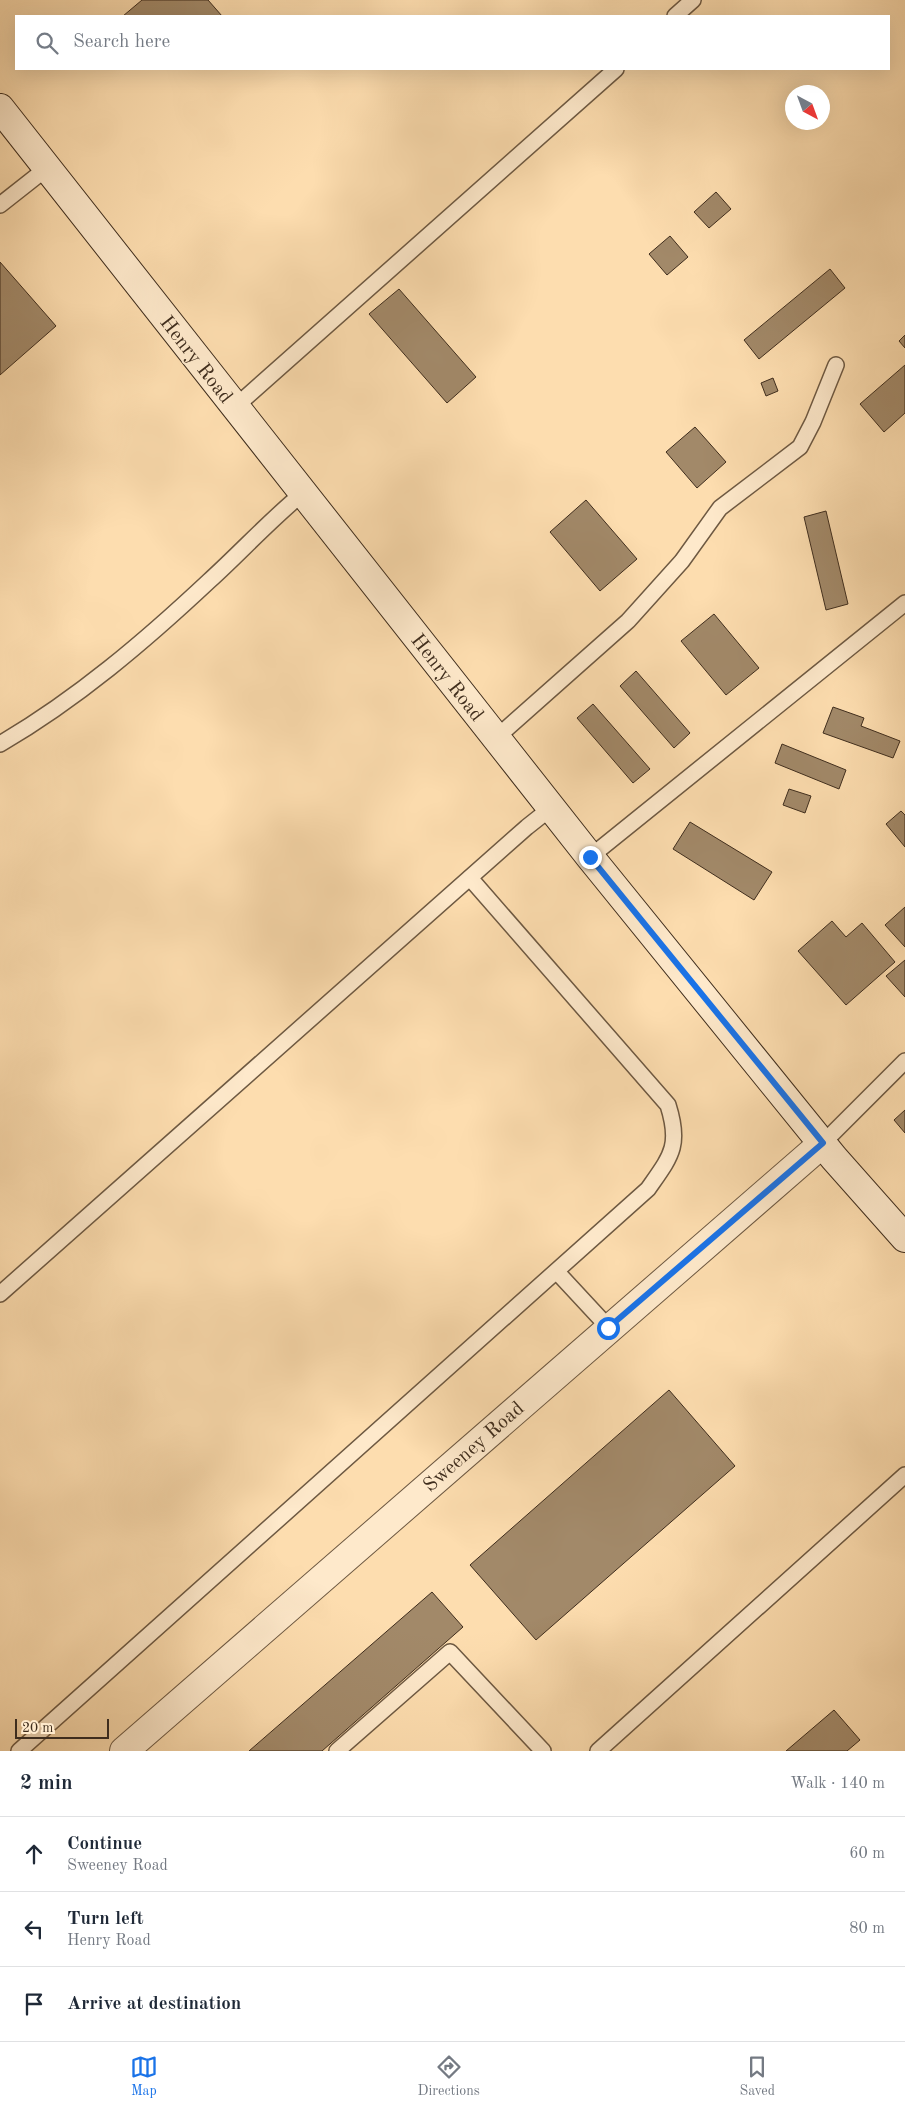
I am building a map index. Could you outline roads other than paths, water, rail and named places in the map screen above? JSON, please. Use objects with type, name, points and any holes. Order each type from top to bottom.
[{"type":"street","name":"Henry Road","points":[[0,108],[590,857],[823,1143],[905,1238]]},
{"type":"street","name":"Sweeney Road","points":[[124,1751],[608,1328],[823,1143]]},
{"type":"lane","points":[[676,15],[693,0]]},
{"type":"lane","points":[[235,407],[615,70]]},
{"type":"lane","points":[[0,205],[47,168]]},
{"type":"lane","points":[[496,738],[628,621],[682,561],[720,508],[800,447],[813,422],[836,365]]},
{"type":"lane","points":[[0,744],[67,700],[113,666],[209,581],[274,517],[303,493]]},
{"type":"lane","points":[[590,857],[905,603]]},
{"type":"lane","points":[[0,1294],[470,878],[552,808]]},
{"type":"lane","points":[[19,1751],[648,1189],[670,1156],[675,1128],[668,1105],[470,878]]},
{"type":"lane","points":[[823,1143],[905,1061]]},
{"type":"lane","points":[[557,1272],[608,1328]]},
{"type":"lane","points":[[598,1751],[905,1475]]},
{"type":"lane","points":[[336,1751],[450,1652],[543,1751]]}]
